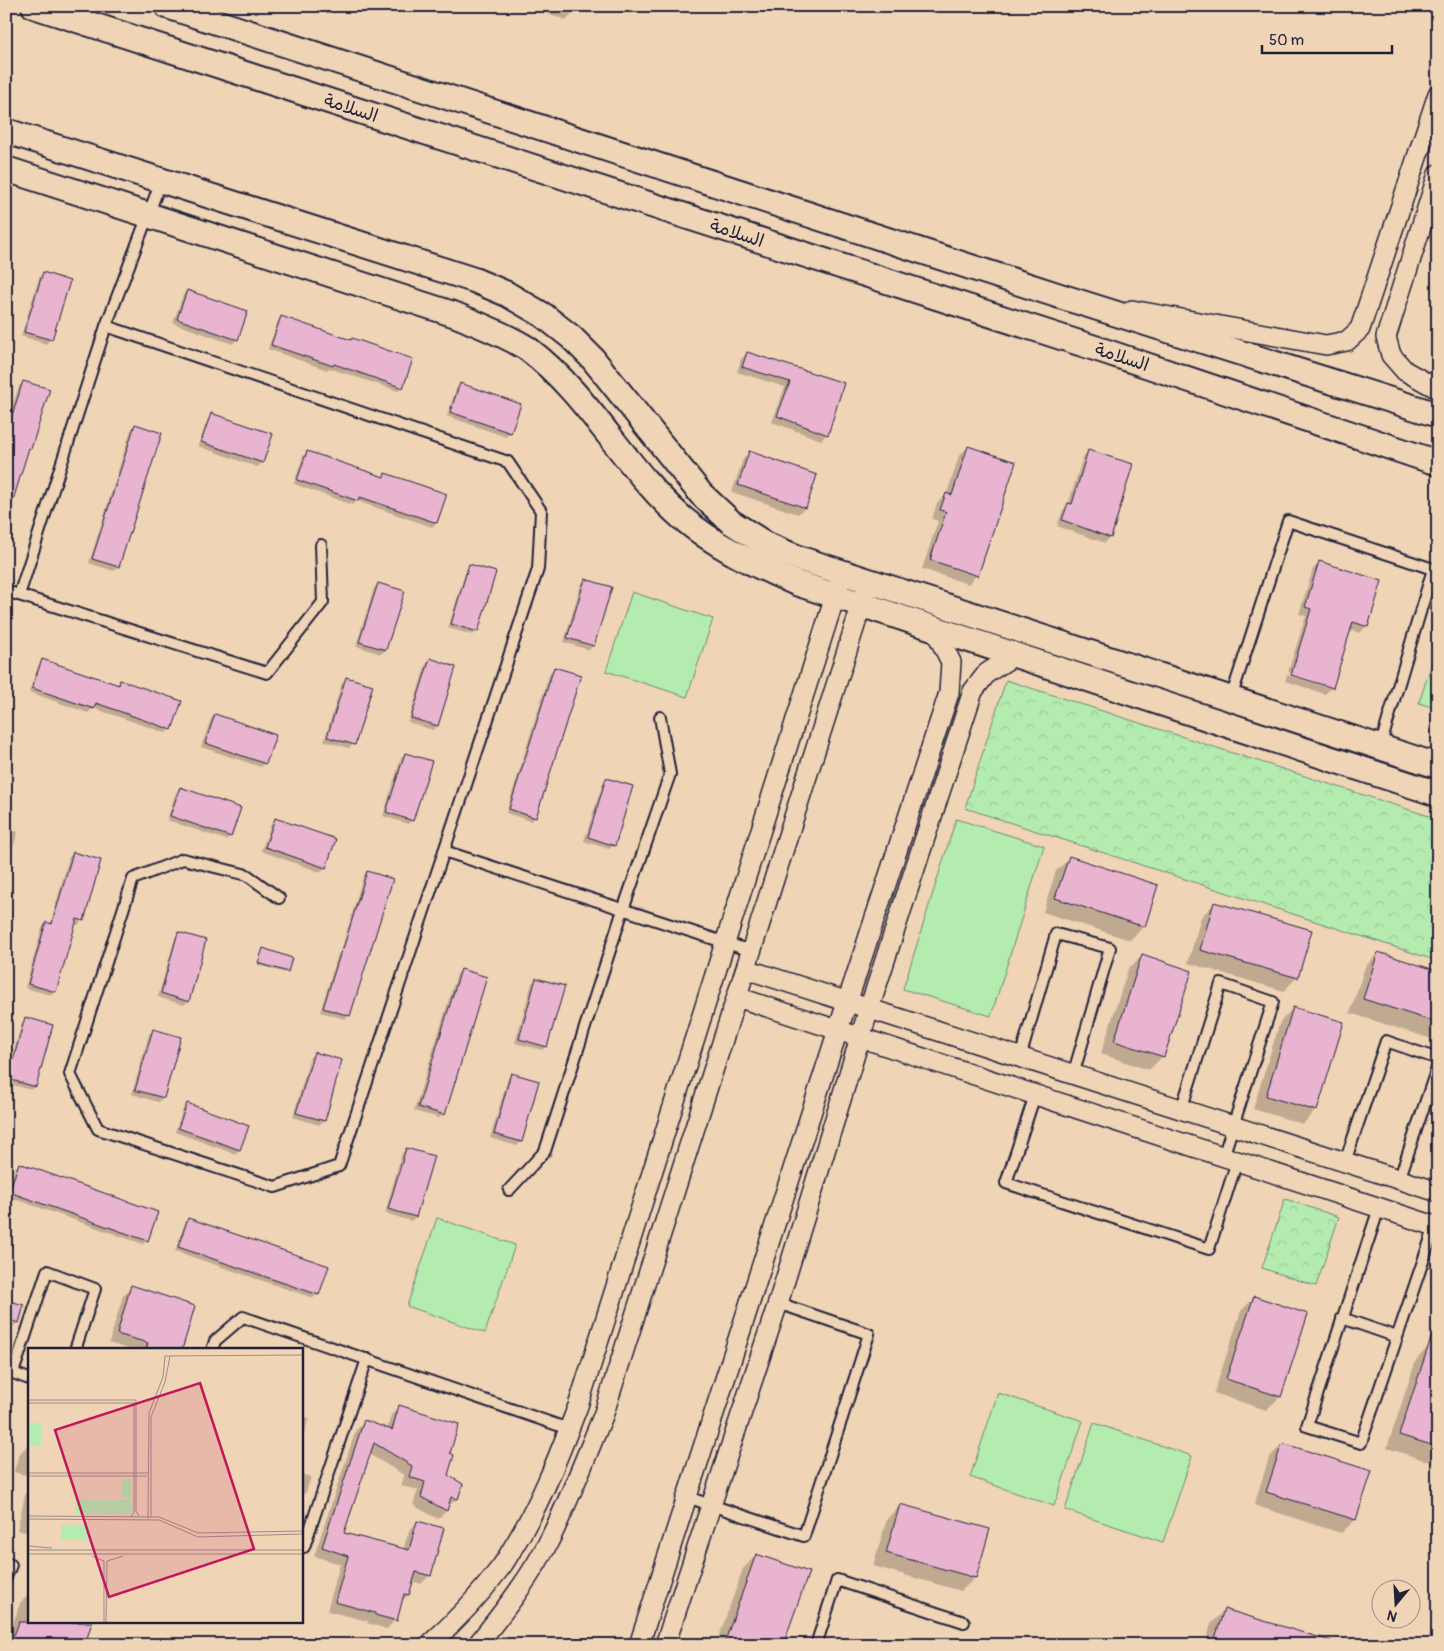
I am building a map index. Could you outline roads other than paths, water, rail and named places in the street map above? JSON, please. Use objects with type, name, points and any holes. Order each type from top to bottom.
[{"type":"street","name":"السلامة","points":[[34,6],[1101,350],[1438,463]]},
{"type":"street","points":[[166,6],[1063,297],[1438,415]]},
{"type":"street","points":[[1063,297],[1326,346],[1347,341],[1360,329],[1438,94]]},
{"type":"street","points":[[6,131],[474,280],[507,294],[543,315],[571,337],[593,359],[701,494],[731,522],[767,545],[843,573],[1438,766]]},
{"type":"street","points":[[6,169],[456,315],[527,349],[572,390],[646,482],[682,517],[724,548],[763,569],[796,583],[1438,794]]},
{"type":"street","points":[[1438,174],[1386,337],[1391,355],[1405,371],[1438,389]]},
{"type":"street","points":[[429,1645],[445,1631],[502,1566],[526,1526],[545,1488],[578,1406],[843,573]]},
{"type":"street","points":[[477,1645],[527,1578],[550,1538],[603,1416],[870,581]]},
{"type":"street","points":[[639,1645],[949,693],[951,662],[934,628]]},
{"type":"street","points":[[665,1645],[710,1504],[778,1303],[869,1009],[973,691],[987,673],[1015,655]]},
{"type":"street","points":[[746,970],[1438,1192]]},
{"type":"street","points":[[737,997],[1436,1226]]},
{"type":"lane","points":[[19,595],[106,326],[162,180]]},
{"type":"lane","points":[[106,326],[508,462],[541,512],[538,569],[339,1166],[275,1187],[98,1129],[70,1074],[133,879],[183,859],[247,875],[279,898]]},
{"type":"lane","points":[[1231,698],[1288,521],[1433,569],[1380,747]]},
{"type":"lane","points":[[6,591],[266,674],[323,602],[321,545]]},
{"type":"lane","points":[[509,1190],[545,1151],[623,910],[670,774],[660,717]]},
{"type":"lane","points":[[444,851],[752,951]]},
{"type":"lane","points":[[1020,1058],[1056,934],[1110,948],[1074,1075]]},
{"type":"lane","points":[[1035,1095],[1006,1183],[1209,1249],[1230,1159],[1233,1126],[1273,1002],[1220,984],[1181,1110]]},
{"type":"lane","points":[[1345,1162],[1386,1041],[1438,1058]]},
{"type":"lane","points":[[1399,1180],[1438,1065]]},
{"type":"lane","points":[[1379,1208],[1307,1426],[1361,1443],[1436,1226]]},
{"type":"lane","points":[[28,1379],[14,1373],[47,1271],[95,1289],[76,1348]]},
{"type":"lane","points":[[688,1497],[804,1536],[869,1334],[778,1303]]},
{"type":"lane","points":[[213,1348],[215,1341],[243,1317],[569,1428]]},
{"type":"lane","points":[[1342,1318],[1397,1336]]},
{"type":"lane","points":[[304,1548],[367,1359]]},
{"type":"lane","points":[[6,1563],[11,1565],[6,1577]]},
{"type":"lane","points":[[816,1645],[837,1580],[964,1622]]}]
